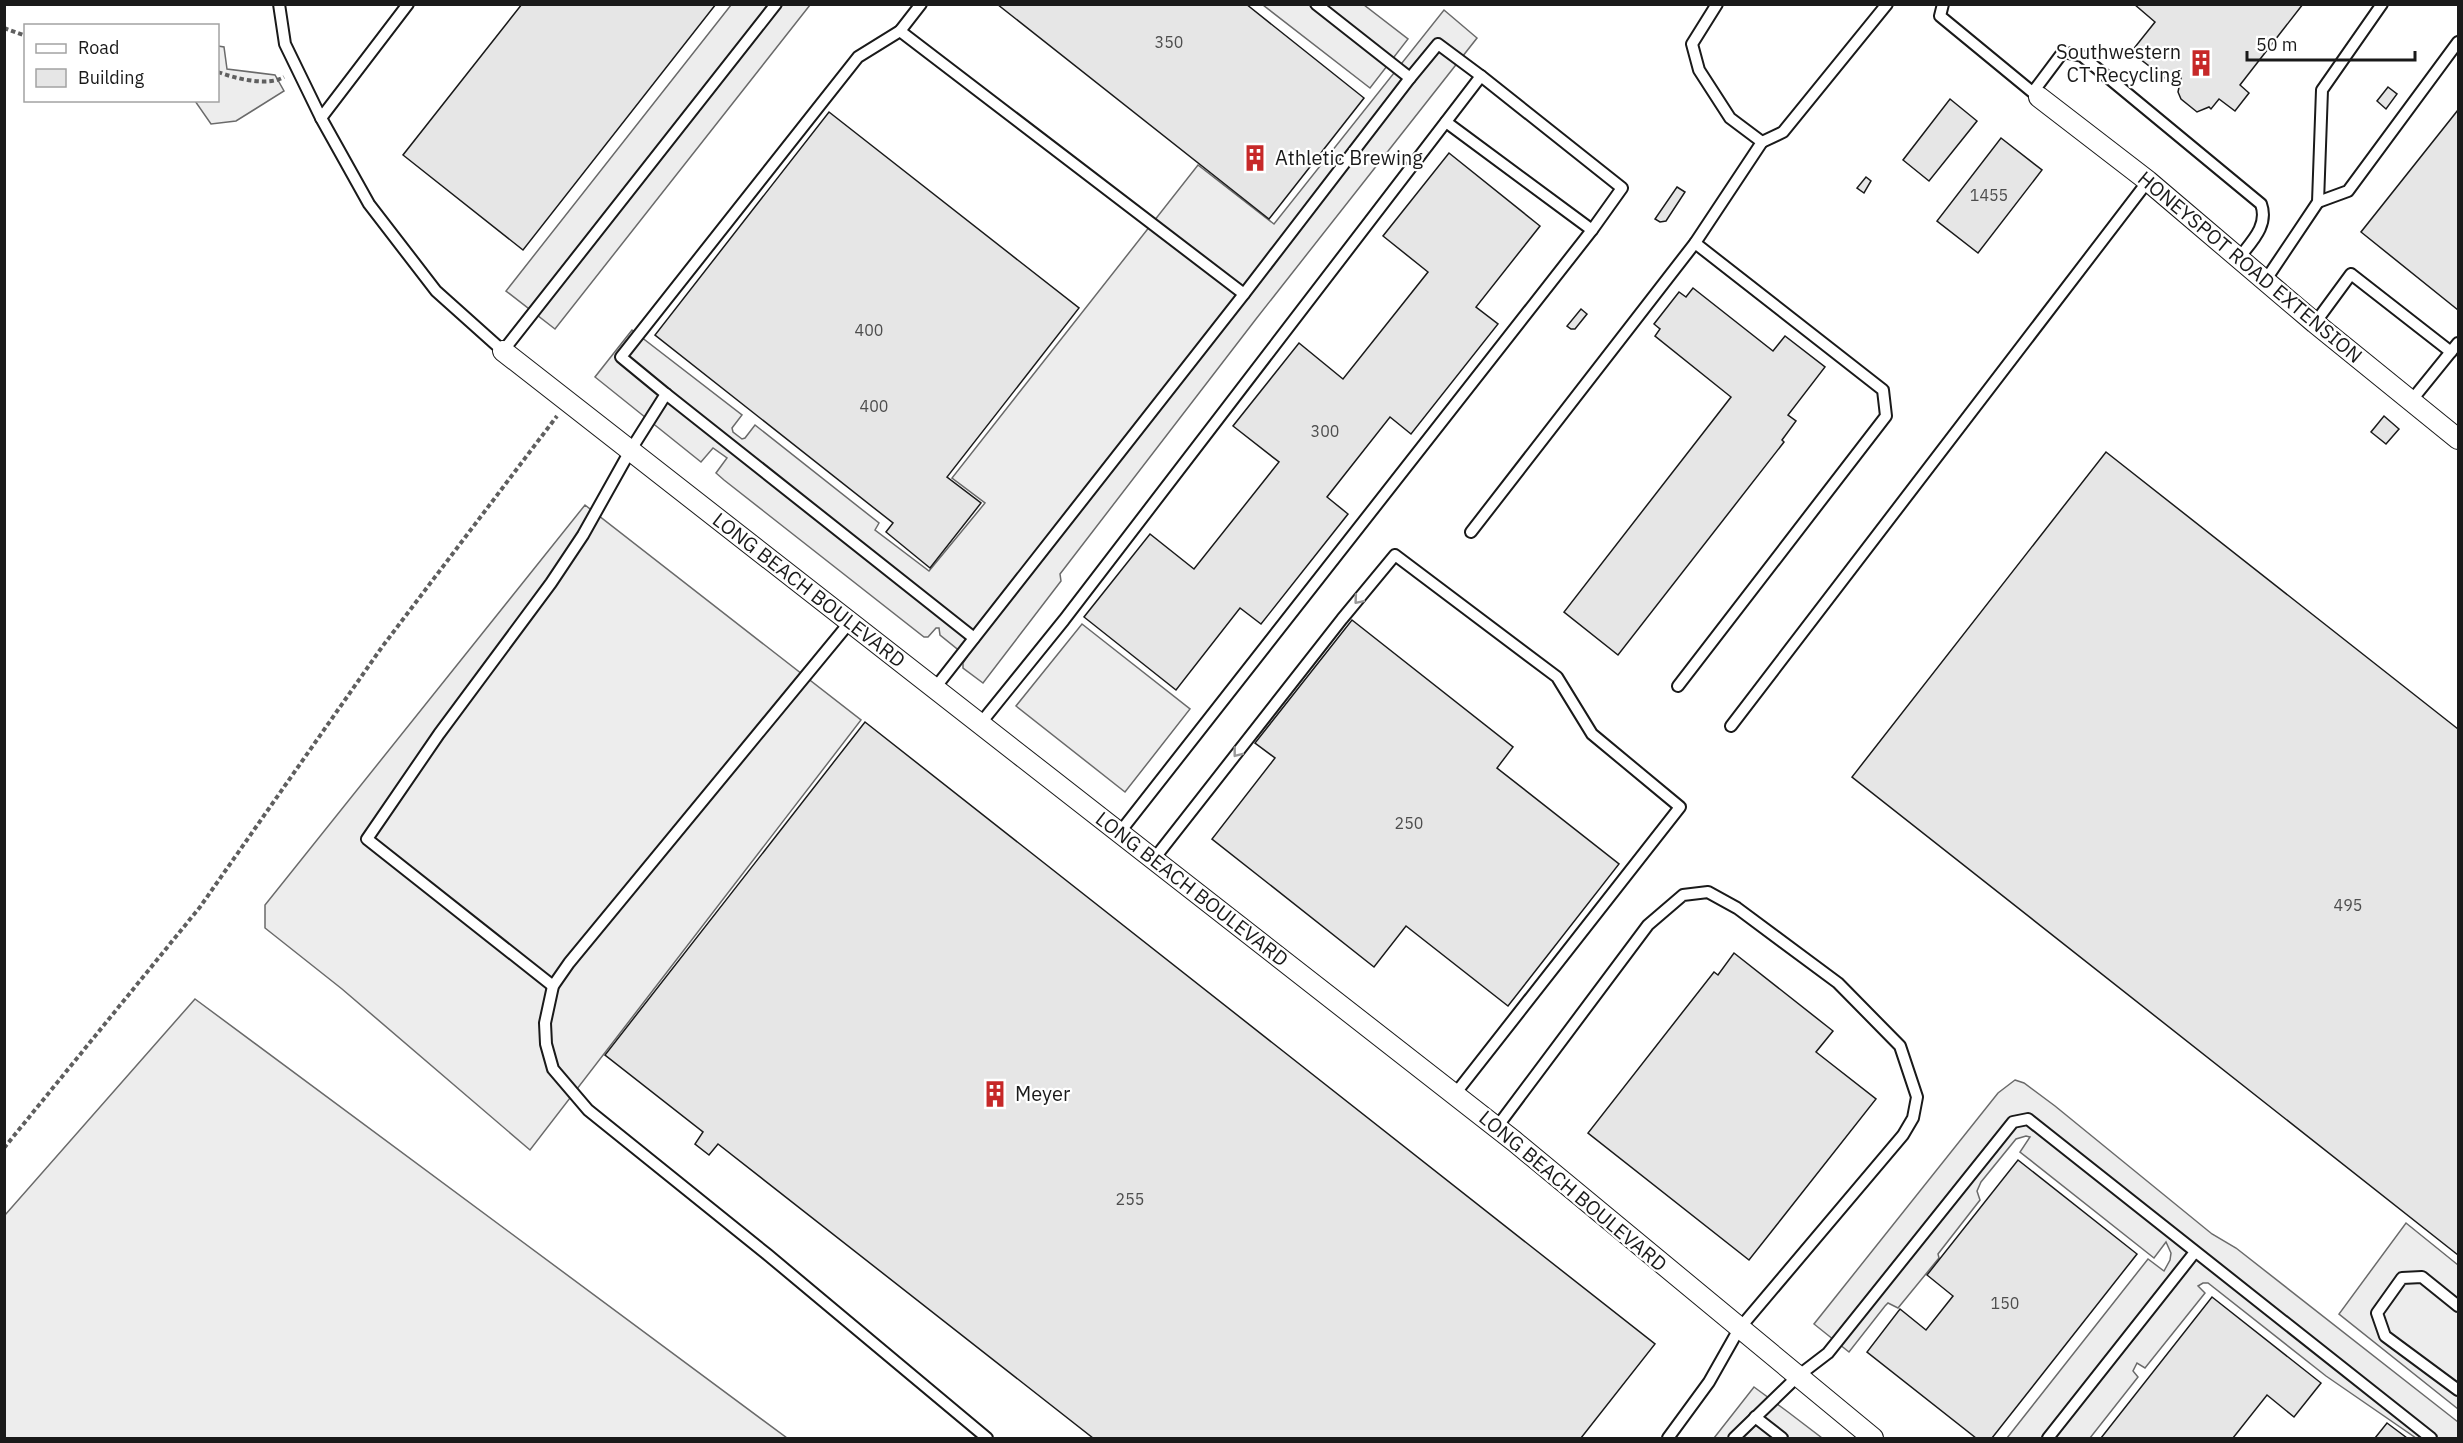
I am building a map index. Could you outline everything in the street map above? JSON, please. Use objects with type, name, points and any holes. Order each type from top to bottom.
[{"type":"street","name":"HONEYSPOT ROAD EXTENSION","points":[[2036,94],[2148,181],[2315,323],[2458,439]]},
{"type":"street","name":"LONG BEACH BOULEVARD","points":[[503,351],[1497,1127],[1873,1438]]},
{"type":"lane","points":[[279,4],[285,45],[321,118],[369,204],[436,291],[503,351],[776,4]]},
{"type":"lane","points":[[321,118],[408,4]]},
{"type":"lane","points":[[921,4],[900,31],[858,57],[621,357],[974,638]]},
{"type":"lane","points":[[1316,4],[1410,78]]},
{"type":"lane","points":[[1717,4],[1692,44],[1699,70],[1730,118],[1762,142]]},
{"type":"lane","points":[[1471,532],[1695,243],[1762,142],[1783,132],[1887,4]]},
{"type":"lane","points":[[1943,4],[1940,16],[2036,94],[2063,52],[2082,56],[2261,204],[2265,214],[2261,227],[2239,258]]},
{"type":"lane","points":[[2265,281],[2318,202],[2322,90],[2382,4]]},
{"type":"lane","points":[[900,31],[1244,294]]},
{"type":"lane","points":[[2318,202],[2348,191],[2458,42]]},
{"type":"lane","points":[[935,688],[1438,44],[1481,76],[1622,188],[1592,230],[1120,832]]},
{"type":"lane","points":[[980,724],[1078,601],[1481,76]]},
{"type":"lane","points":[[1446,122],[1592,230]]},
{"type":"lane","points":[[1731,726],[2148,181]]},
{"type":"lane","points":[[1678,686],[1886,416],[1883,390],[1695,243]]},
{"type":"lane","points":[[2315,323],[2351,274],[2455,347],[2411,401]]},
{"type":"lane","points":[[553,986],[368,839],[439,734],[558,573],[666,394]]},
{"type":"lane","points":[[1154,859],[1395,555],[1557,677],[1592,734],[1680,807],[1455,1094]]},
{"type":"lane","points":[[850,622],[569,963],[553,986],[545,1023],[548,1053],[553,1069],[588,1110],[768,1255],[987,1438]]},
{"type":"lane","points":[[1497,1127],[1648,925],[1683,895],[1708,892],[1737,908],[1838,983],[1900,1046],[1917,1097],[1913,1118],[1903,1135],[1739,1329],[1708,1382],[1668,1438]]},
{"type":"lane","points":[[1734,1438],[1798,1376],[1828,1353],[2013,1122],[2028,1119],[2431,1438]]},
{"type":"lane","points":[[2048,1438],[2195,1252]]},
{"type":"lane","points":[[2458,1306],[2422,1277],[2402,1278],[2377,1313],[2385,1336],[2458,1390]]},
{"type":"lane","points":[[1755,1417],[1782,1438]]},
{"type":"path","points":[[4,28],[24,35]]},
{"type":"path","points":[[219,72],[237,79],[259,81],[279,80],[297,69]]},
{"type":"path","points":[[4,1148],[200,907],[382,647],[568,401]]},
{"type":"shaded area","points":[[731,5],[810,5],[555,329],[506,291]]},
{"type":"shaded area","points":[[1263,5],[1364,5],[1408,39],[1370,88]]},
{"type":"shaded area","points":[[1444,10],[1477,38],[1256,319],[1060,574],[1061,581],[983,683],[963,668],[967,657],[940,635],[939,628],[936,628],[928,637],[924,637],[716,473],[727,458],[713,448],[701,462],[595,377],[632,330],[742,415],[732,428],[733,432],[742,439],[755,425],[879,523],[875,530],[929,571],[985,503],[952,478],[1198,165],[1274,224]]},
{"type":"shaded area","points":[[219,46],[224,47],[227,69],[275,75],[284,91],[236,121],[211,124],[196,102],[219,102]]},
{"type":"shaded area","points":[[585,505],[861,720],[530,1150],[342,989],[265,928],[265,905]]},
{"type":"shaded area","points":[[1082,624],[1190,709],[1125,792],[1016,706]]},
{"type":"shaded area","points":[[195,999],[787,1438],[5,1438],[5,1215]]},
{"type":"shaded area","points":[[2015,1080],[2024,1083],[2055,1106],[2212,1234],[2236,1248],[2458,1422],[2458,1438],[2416,1438],[2326,1376],[2208,1283],[2203,1283],[2198,1286],[2205,1293],[2145,1368],[2137,1363],[2133,1371],[2138,1377],[2090,1438],[2007,1438],[2148,1259],[2164,1271],[2171,1253],[2166,1242],[2154,1258],[2020,1152],[2030,1137],[2026,1136],[2016,1139],[1981,1182],[1977,1191],[1980,1200],[1938,1254],[1939,1258],[1898,1308],[1888,1303],[1885,1306],[1849,1352],[1814,1324],[1998,1093]]},
{"type":"shaded area","points":[[2406,1223],[2458,1265],[2458,1409],[2339,1314]]},
{"type":"shaded area","points":[[1754,1387],[1788,1412],[1822,1438],[1714,1438]]},
{"type":"building","points":[[522,4],[716,4],[523,250],[403,155]]},
{"type":"building","name":"Athletic Brewing","points":[[997,4],[1246,4],[1364,98],[1269,219]]},
{"type":"building","name":"Southwestern CT Recycling","points":[[2134,4],[2303,4],[2240,85],[2249,93],[2235,111],[2219,99],[2211,109],[2209,107],[2197,112],[2181,99],[2178,92],[2181,78],[2175,74],[2170,82],[2131,52],[2155,22]]},
{"type":"building","points":[[2388,87],[2397,94],[2386,109],[2377,101]]},
{"type":"building","points":[[1950,99],[1977,121],[1929,181],[1903,160]]},
{"type":"building","points":[[2458,110],[2458,310],[2361,232]]},
{"type":"building","points":[[829,112],[1079,308],[947,477],[981,503],[930,568],[886,532],[893,523],[655,335]]},
{"type":"building","points":[[2001,138],[2042,170],[1978,253],[1937,221]]},
{"type":"building","points":[[1449,153],[1540,226],[1476,307],[1498,324],[1411,434],[1390,417],[1327,497],[1348,514],[1261,624],[1240,608],[1176,690],[1084,617],[1150,534],[1194,569],[1279,462],[1233,426],[1299,343],[1343,379],[1428,272],[1383,236]]},
{"type":"building","points":[[1866,177],[1871,181],[1864,193],[1857,188]]},
{"type":"building","points":[[1677,187],[1685,192],[1666,221],[1660,222],[1655,219]]},
{"type":"building","points":[[1693,288],[1773,351],[1785,336],[1825,367],[1788,415],[1796,421],[1782,440],[1784,442],[1618,655],[1564,612],[1731,397],[1655,336],[1660,329],[1654,324],[1679,292],[1686,297]]},
{"type":"building","points":[[1581,309],[1587,314],[1575,329],[1571,329],[1567,326]]},
{"type":"building","points":[[2384,416],[2399,429],[2386,444],[2371,432]]},
{"type":"building","points":[[2106,452],[2458,729],[2458,1255],[1852,777]]},
{"type":"building","points":[[1352,620],[1513,747],[1497,768],[1619,864],[1508,1006],[1406,926],[1374,967],[1212,839],[1275,758],[1255,743]]},
{"type":"building","name":"Meyer","points":[[865,722],[1655,1344],[1581,1438],[1093,1438],[718,1144],[709,1155],[695,1144],[703,1132],[605,1055]]},
{"type":"building","points":[[1734,953],[1833,1031],[1816,1052],[1876,1099],[1749,1260],[1588,1133],[1714,972],[1718,975]]},
{"type":"building","points":[[2018,1160],[2137,1254],[1992,1438],[1976,1438],[1867,1352],[1900,1309],[1926,1330],[1953,1296],[1927,1275]]},
{"type":"building","points":[[2212,1297],[2321,1383],[2294,1417],[2267,1395],[2233,1438],[2101,1438]]},
{"type":"building","points":[[2387,1423],[2407,1438],[2375,1438]]},
{"type":"place","name":"Southwestern CT Recycling","points":[[2201,63]]},
{"type":"place","name":"Athletic Brewing","points":[[1255,158]]},
{"type":"place","name":"Meyer","points":[[995,1094]]}]
